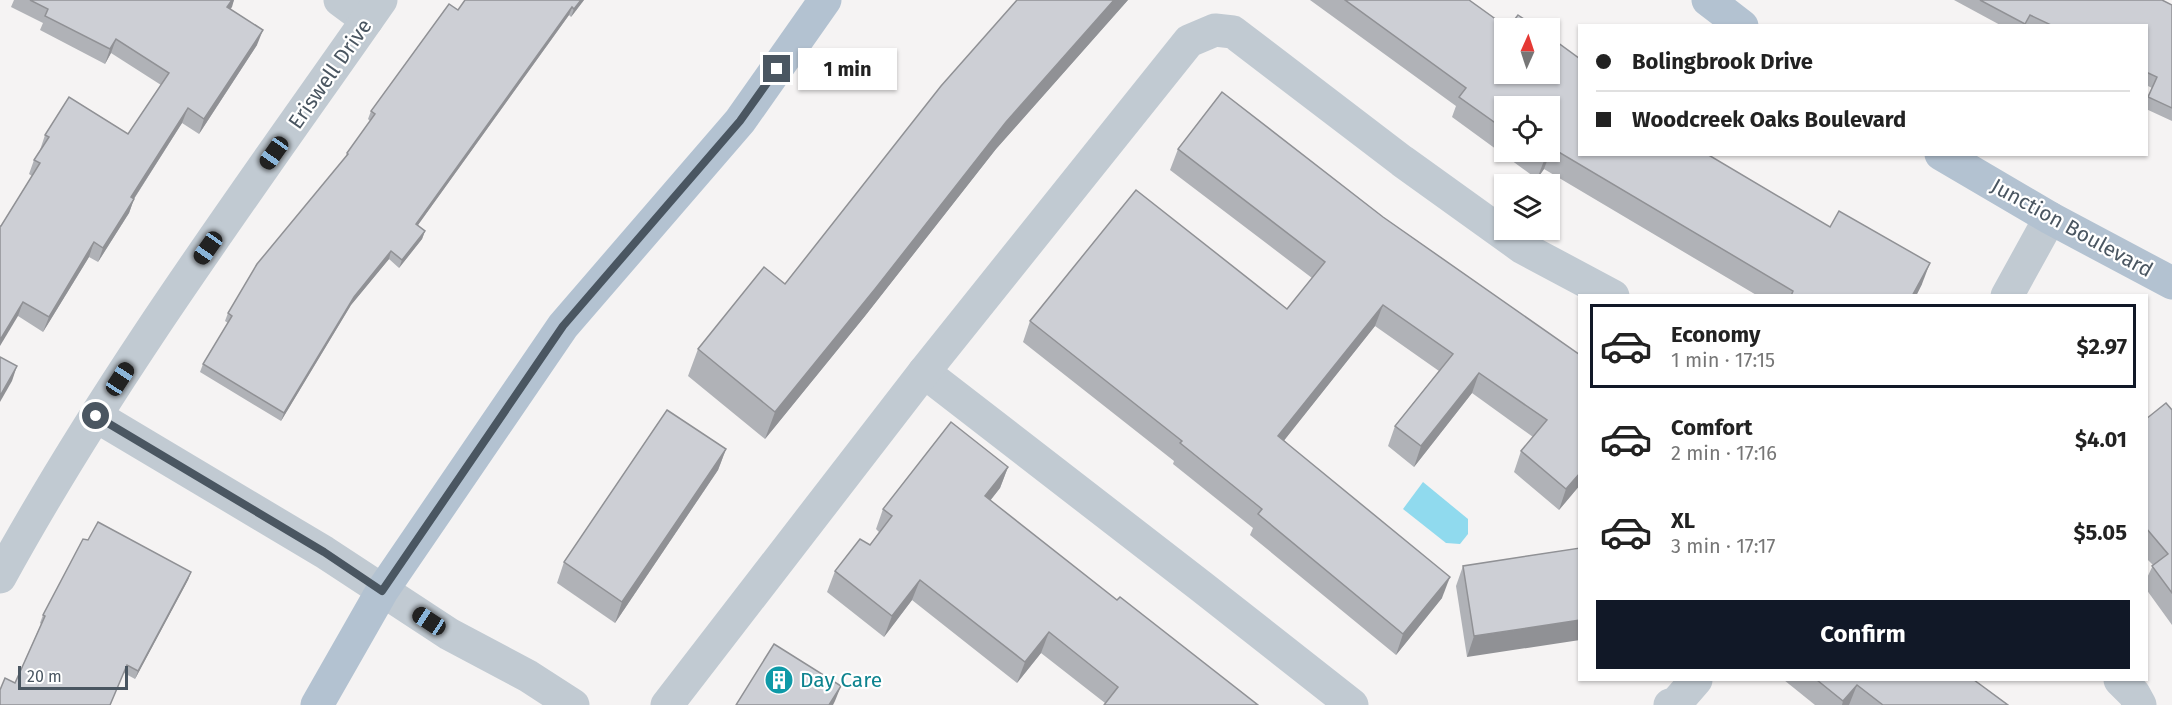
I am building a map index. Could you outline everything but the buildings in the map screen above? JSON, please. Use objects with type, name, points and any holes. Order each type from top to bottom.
[{"type":"main road","points":[[317,705],[382,591],[563,326],[740,121],[825,0]]},
{"type":"main road","points":[[1708,0],[1739,24]]},
{"type":"main road","name":"Junction Boulevard","points":[[1944,156],[2050,218],[2172,283]]},
{"type":"street","points":[[340,0],[374,10]]},
{"type":"street","name":"Eriswell Drive","points":[[0,578],[35,514],[168,305],[374,10]]},
{"type":"street","points":[[667,705],[924,372],[1189,41],[1215,30],[1233,32],[1402,161],[1523,248],[1608,294]]},
{"type":"street","points":[[2008,294],[2050,218]]},
{"type":"street","points":[[924,372],[1202,586],[1352,705]]},
{"type":"street","points":[[96,416],[324,552],[449,634],[528,676],[573,705]]},
{"type":"street","points":[[1670,705],[1676,703],[1695,681]]},
{"type":"street","points":[[2121,681],[2134,694],[2140,705]]},
{"type":"water","points":[[1423,482],[1468,519],[1468,534],[1460,544],[1446,543],[1403,509]]},
{"type":"place","name":"Day Care","points":[[779,680]]},
{"type":"route","points":[[96,416],[324,552],[382,591],[563,326],[740,121],[777,69]]}]
